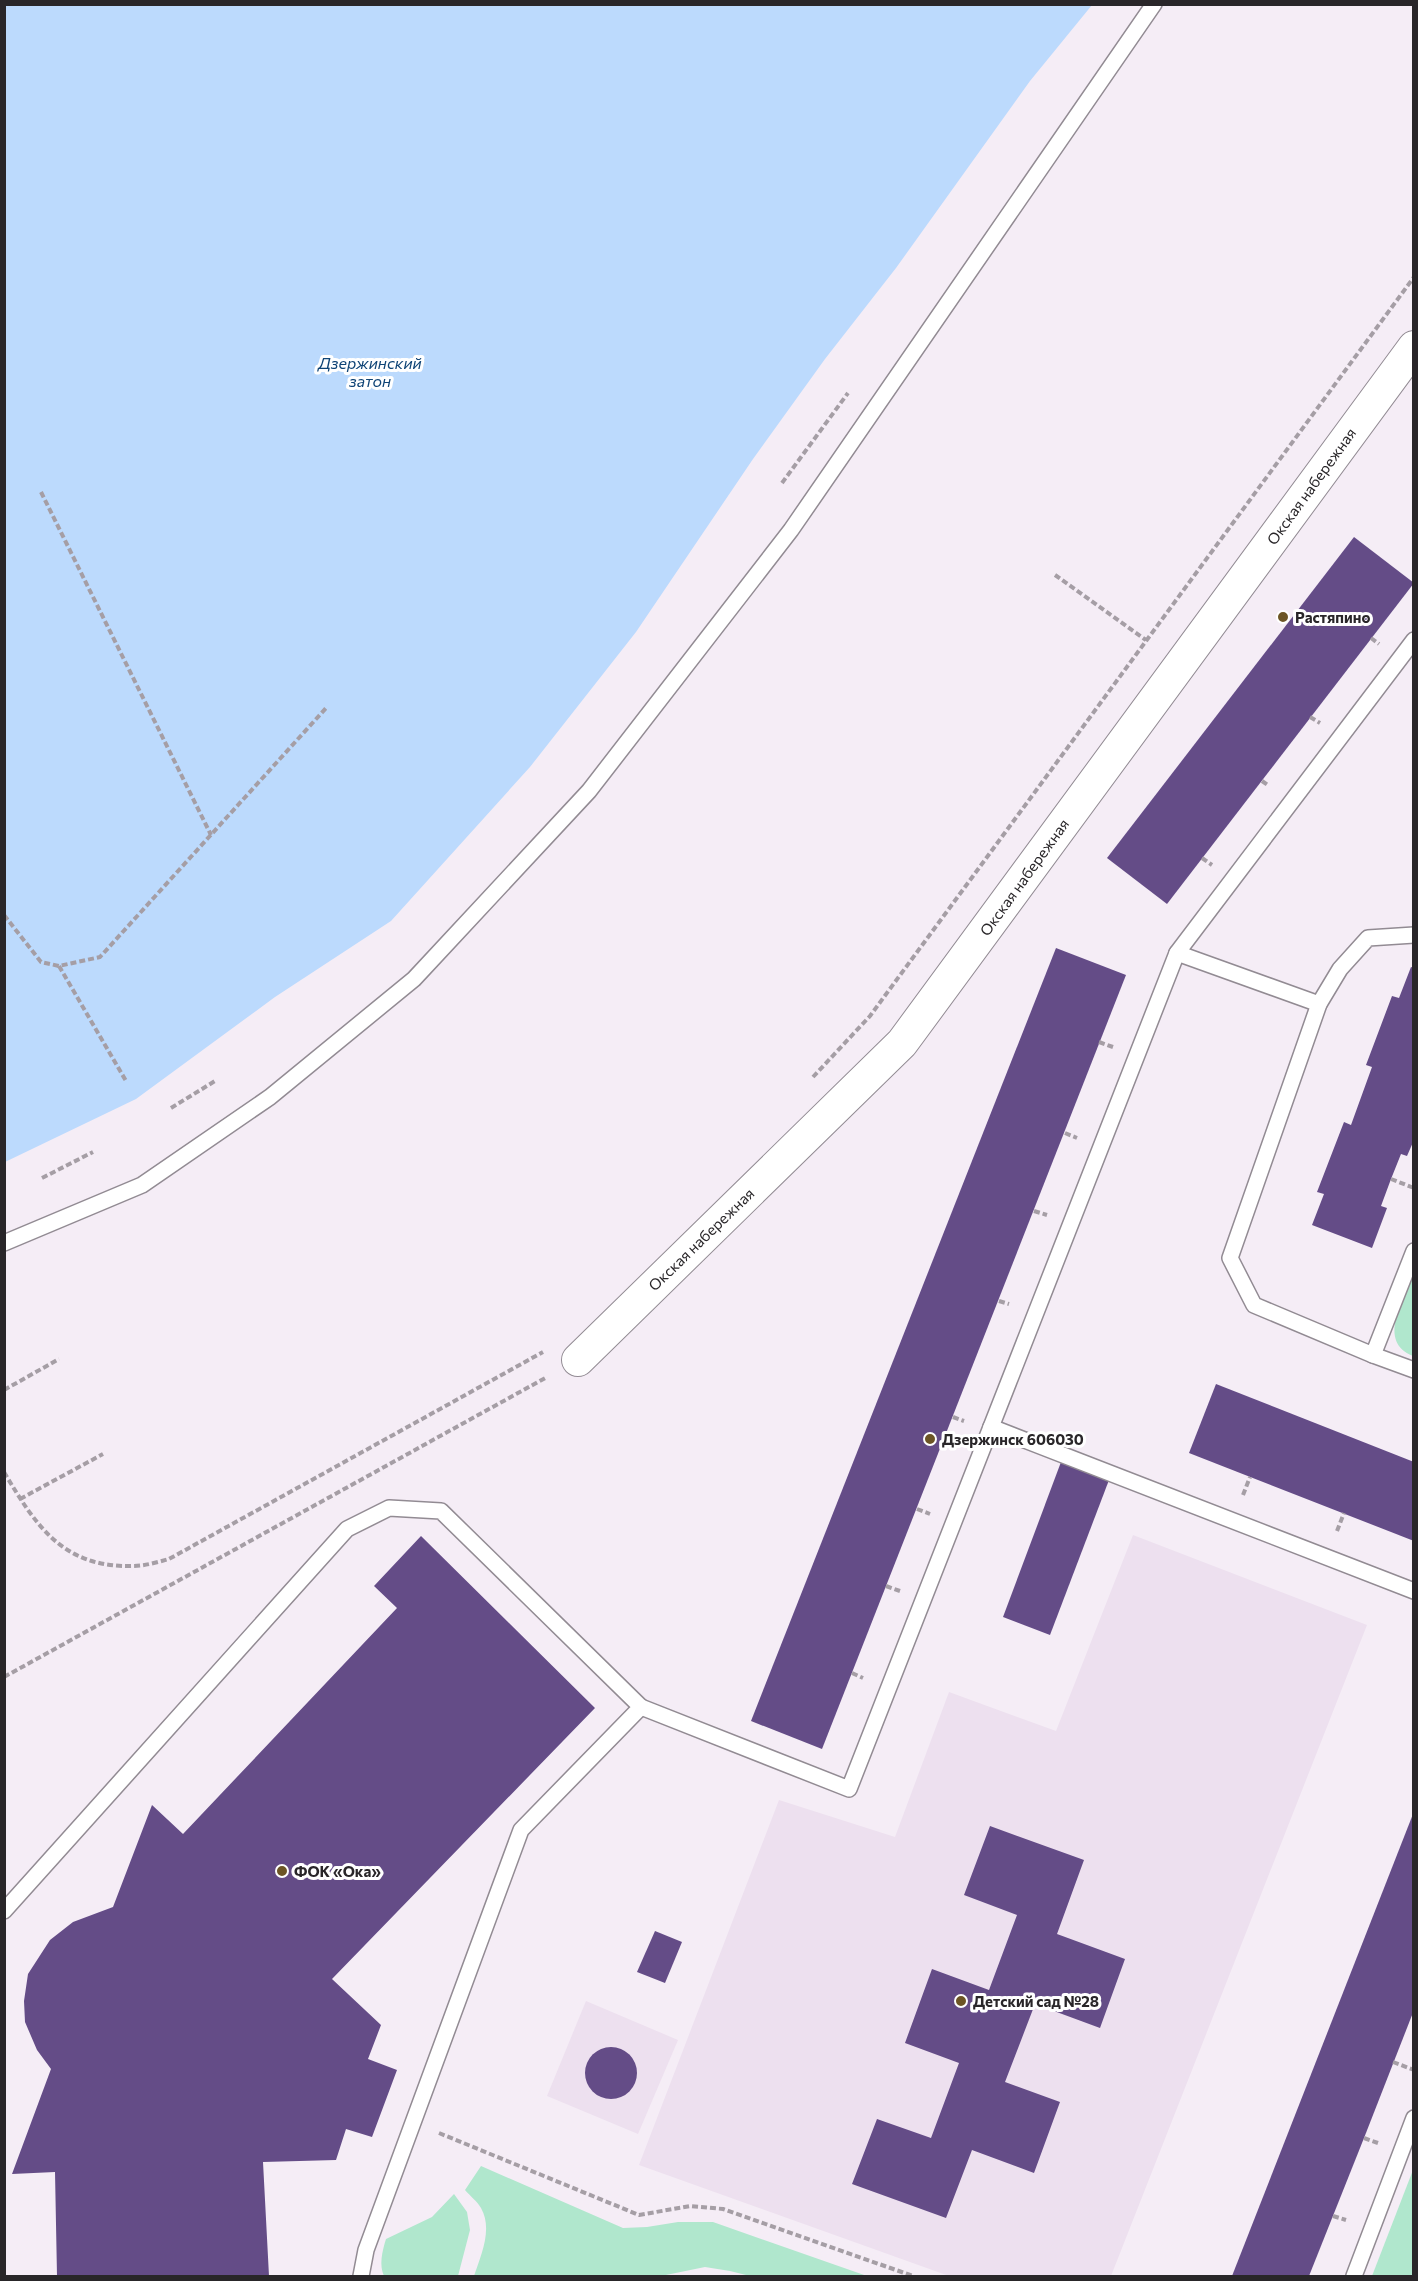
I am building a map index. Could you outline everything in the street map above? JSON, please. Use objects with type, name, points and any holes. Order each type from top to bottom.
[{"type":"street","name":"Окская набережная","points":[[565,1353],[902,1043],[1413,346]]},
{"type":"lane","points":[[4,1243],[142,1185],[270,1097],[414,979],[590,791],[791,530],[1154,4]]},
{"type":"lane","points":[[4,1911],[347,1529],[389,1508],[441,1511],[641,1707],[849,1789],[1177,953],[1413,640]]},
{"type":"lane","points":[[1413,935],[1368,938],[1340,969],[1319,1004],[1230,1258],[1254,1305],[1413,1370]]},
{"type":"lane","points":[[1177,953],[1319,1004]]},
{"type":"lane","points":[[1372,1355],[1413,1251]]},
{"type":"lane","points":[[991,1427],[1413,1591]]},
{"type":"lane","points":[[361,2277],[366,2250],[521,1830],[641,1707]]},
{"type":"lane","points":[[1354,2277],[1413,2118]]},
{"type":"path","points":[[806,1084],[870,1016],[1413,277]]},
{"type":"path","points":[[782,483],[848,393]]},
{"type":"path","points":[[41,492],[211,835]]},
{"type":"path","points":[[1055,575],[1146,640]]},
{"type":"path","points":[[4,915],[41,962],[59,966],[100,957],[327,707]]},
{"type":"path","points":[[59,966],[126,1081]]},
{"type":"path","points":[[171,1108],[215,1081]]},
{"type":"path","points":[[42,1178],[93,1152]]},
{"type":"path","points":[[1391,1179],[1413,1188]]},
{"type":"path","points":[[4,1472],[40,1528],[67,1551],[100,1564],[135,1566],[169,1559],[565,1353]]},
{"type":"path","points":[[4,1677],[565,1353]]},
{"type":"path","points":[[4,1390],[59,1359]]},
{"type":"path","points":[[20,1499],[103,1454]]},
{"type":"path","points":[[1393,2062],[1413,2070]]},
{"type":"path","points":[[413,2123],[639,2215],[690,2206],[723,2209],[914,2277]]},
{"type":"shaded area","name":"Детский сад №28","points":[[1133,1535],[1367,1625],[1111,2276],[949,2276],[639,2165],[779,1800],[895,1837],[949,1692],[1056,1731]]},
{"type":"shaded area","points":[[586,2001],[678,2040],[638,2134],[547,2096]]},
{"type":"green space","points":[[1413,1275],[1413,1356],[1402,1350],[1396,1341],[1395,1331],[1399,1308]]},
{"type":"green space","points":[[481,2166],[623,2228],[678,2222],[713,2222],[867,2276],[750,2276],[705,2267],[661,2276],[474,2276],[485,2242],[486,2225],[478,2203],[465,2190]]},
{"type":"green space","points":[[1413,2170],[1413,2276],[1372,2276]]},
{"type":"green space","points":[[454,2194],[467,2212],[470,2230],[458,2276],[384,2276],[382,2258],[386,2239],[432,2217]]},
{"type":"water","name":"Дзержинский затон","points":[[5,4],[1092,5],[1030,81],[896,268],[825,359],[753,459],[636,632],[530,767],[391,921],[275,997],[136,1099],[5,1162]]},
{"type":"building","points":[[1354,537],[1414,583],[1167,904],[1107,858]]},
{"type":"building","points":[[1056,948],[1126,975],[822,1749],[751,1721]]},
{"type":"building","points":[[1411,967],[1414,968],[1414,1140],[1407,1156],[1401,1154],[1391,1179],[1381,1206],[1387,1208],[1372,1248],[1312,1225],[1324,1194],[1317,1192],[1344,1122],[1351,1125],[1372,1067],[1366,1065],[1392,996],[1399,998]]},
{"type":"building","points":[[1216,1384],[1414,1462],[1414,1541],[1189,1453]]},
{"type":"building","points":[[1061,1462],[1109,1480],[1050,1635],[1003,1617]]},
{"type":"building","name":"ФОК «Ока»","points":[[421,1536],[595,1708],[332,1979],[381,2025],[368,2059],[397,2070],[372,2137],[346,2129],[336,2160],[263,2162],[269,2276],[57,2276],[55,2172],[12,2174],[51,2069],[37,2050],[25,2022],[24,2001],[28,1974],[50,1940],[73,1922],[113,1907],[152,1805],[183,1834],[397,1608],[374,1586]]},
{"type":"building","points":[[1413,1814],[1414,2010],[1364,2138],[1309,2276],[1232,2276]]},
{"type":"building","points":[[990,1826],[1084,1860],[1057,1934],[1125,1959],[1100,2028],[1035,2004],[1005,2082],[1060,2102],[1034,2173],[972,2150],[946,2218],[852,2184],[877,2119],[931,2138],[959,2063],[905,2043],[932,1969],[989,1990],[1017,1915],[964,1895]]},
{"type":"building","points":[[655,1931],[682,1942],[665,1983],[637,1972]]},
{"type":"building","points":[[611,2047],[625,2051],[633,2059],[637,2073],[633,2087],[625,2095],[611,2099],[597,2095],[589,2087],[585,2073],[589,2059],[597,2051]]},
{"type":"place","name":"Растяпино","points":[[1283,617]]},
{"type":"place","name":"Дзержинск 606030","points":[[930,1439]]},
{"type":"place","name":"ФОК «Ока»","points":[[282,1871]]},
{"type":"place","name":"Детский сад №28","points":[[961,2001]]}]
